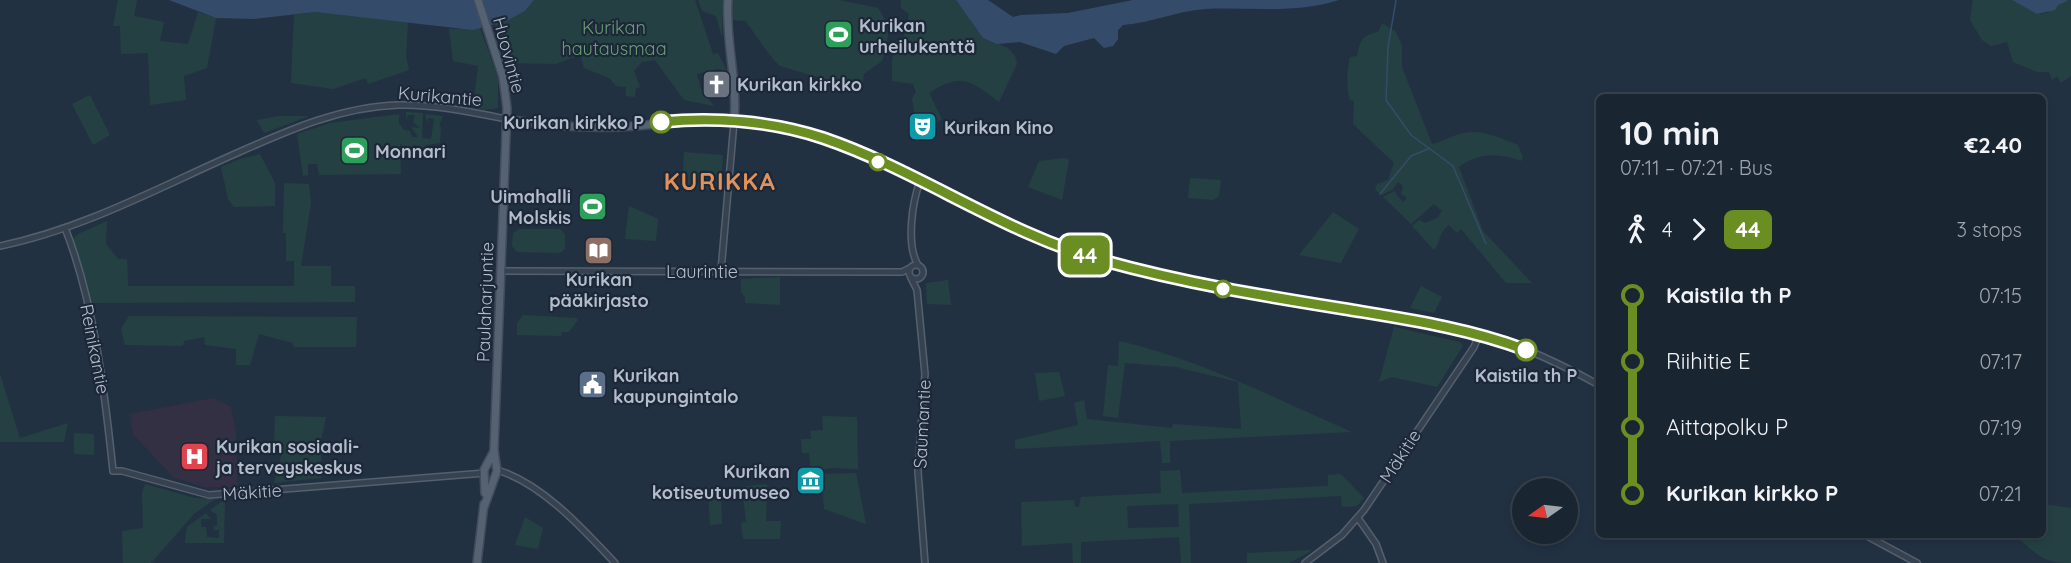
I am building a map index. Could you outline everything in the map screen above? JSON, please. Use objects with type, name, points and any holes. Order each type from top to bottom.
[{"type":"main road","name":"Huovintie","points":[[478,0],[505,87],[506,119]]},
{"type":"main road","points":[[729,0],[728,39],[736,87],[734,122]]},
{"type":"main road","name":"Kurikantie","points":[[506,119],[568,127],[617,127],[673,121],[734,122],[783,128],[822,138],[920,181]]},
{"type":"main road","name":"Paulaharjuntie","points":[[484,507],[495,472],[506,119]]},
{"type":"main road","name":"Paulaharjuntie","points":[[477,563],[486,470],[494,450]]},
{"type":"main road","points":[[486,470],[492,464],[495,472]]},
{"type":"main road","points":[[486,470],[495,472]]},
{"type":"street","name":"Kurikantie","points":[[0,246],[65,228],[285,131],[335,115],[404,105],[454,109],[506,119]]},
{"type":"street","points":[[721,271],[734,122]]},
{"type":"street","points":[[920,181],[912,217],[914,258],[910,268],[910,277],[920,279]]},
{"type":"street","name":"Kurikantie","points":[[920,181],[1029,233],[1102,261],[1206,285],[1405,319],[1479,335],[1543,357],[1596,384]]},
{"type":"street","name":"Reinikantie","points":[[65,228],[88,310],[99,362],[113,471]]},
{"type":"street","points":[[914,258],[923,272],[916,286]]},
{"type":"street","name":"Laurintie","points":[[501,271],[902,272],[918,265]]},
{"type":"street","name":"Laurintie","points":[[902,272],[910,277]]},
{"type":"street","name":"Saumantie","points":[[910,277],[916,286],[925,374],[918,472],[925,563]]},
{"type":"street","name":"Mäkitie","points":[[1305,563],[1330,546],[1358,518],[1474,347],[1479,335]]},
{"type":"street","name":"Mäkitie","points":[[113,471],[122,471],[209,495],[486,470]]},
{"type":"street","points":[[495,472],[534,489],[575,521],[615,563]]},
{"type":"street","points":[[1358,518],[1376,544],[1383,563]]},
{"type":"street","points":[[1871,538],[1917,563]]},
{"type":"shaded area","name":"Kurikan sosiaali- ja terveyskeskus","points":[[213,398],[231,407],[236,432],[238,487],[204,487],[174,478],[133,434],[130,414]]},
{"type":"green space","points":[[118,0],[137,0],[134,16],[164,22],[160,41],[188,44],[198,12],[216,18],[207,68],[184,76],[186,100],[150,105],[148,53],[121,54],[120,26],[113,26]]},
{"type":"green space","name":"Kurikan hautausmaa","points":[[534,0],[695,0],[713,54],[718,53],[727,71],[717,69],[697,74],[701,89],[714,106],[684,100],[655,60],[642,62],[634,71],[640,87],[636,88],[635,97],[626,96],[626,87],[616,86],[609,78],[584,68],[580,55],[556,64],[505,63],[495,24],[525,11]]},
{"type":"green space","points":[[698,0],[723,0],[722,37],[716,16],[702,11]]},
{"type":"green space","name":"Kurikan urheilukenttä","points":[[731,0],[839,0],[878,8],[886,21],[888,34],[882,61],[864,74],[862,90],[780,66],[745,21],[730,20]]},
{"type":"green space","points":[[901,0],[956,0],[983,38],[1008,48],[1015,56],[1017,64],[999,102],[973,84],[965,81],[949,82],[929,93],[942,119],[937,122],[930,116],[915,117],[912,98],[916,92],[913,84],[892,81],[892,59],[897,40],[903,41],[909,14],[901,8]]},
{"type":"green space","points":[[1973,0],[2012,0],[2038,14],[2046,13],[2062,2],[2071,0],[2071,76],[2061,83],[2057,76],[2052,80],[2049,72],[2037,72],[2013,62],[2007,42],[1991,46],[1982,40],[1970,20]]},
{"type":"green space","points":[[315,12],[408,22],[406,56],[409,70],[368,84],[366,78],[333,89],[291,83],[294,15]]},
{"type":"green space","points":[[1382,23],[1396,32],[1402,46],[1402,67],[1432,144],[1459,134],[1477,132],[1518,145],[1523,158],[1521,161],[1505,156],[1489,155],[1473,159],[1459,167],[1483,231],[1532,283],[1506,283],[1461,229],[1457,233],[1449,225],[1443,231],[1434,250],[1412,226],[1419,220],[1425,223],[1437,218],[1442,211],[1434,204],[1411,224],[1383,197],[1394,191],[1403,202],[1407,198],[1401,194],[1403,186],[1398,182],[1392,190],[1382,195],[1375,190],[1377,184],[1388,180],[1394,163],[1353,124],[1354,101],[1350,100],[1347,78],[1350,57],[1357,56],[1363,40],[1368,35],[1378,32]]},
{"type":"green space","points":[[480,28],[498,78],[498,108],[483,110],[473,107],[478,66],[453,61],[449,29]]},
{"type":"green space","points":[[90,95],[110,135],[93,145],[72,104]]},
{"type":"green space","points":[[406,112],[423,113],[422,138],[431,139],[434,119],[428,118],[427,123],[425,114],[443,116],[439,126],[441,127],[440,143],[426,145],[422,152],[416,145],[405,150],[400,143],[401,174],[319,175],[317,164],[308,164],[308,175],[303,176],[297,134],[330,123],[399,114],[399,123],[404,130],[410,131],[412,137],[418,137],[411,127],[420,128],[413,122],[415,115],[408,115],[406,120]]},
{"type":"green space","points":[[279,116],[309,116],[264,133],[257,120]]},
{"type":"green space","points":[[684,152],[723,155],[721,183],[714,190],[682,187]]},
{"type":"green space","points":[[260,154],[275,183],[275,206],[234,207],[228,199],[221,167]]},
{"type":"green space","points":[[1065,158],[1069,160],[1062,200],[1028,187],[1039,161]]},
{"type":"green space","points":[[1190,178],[1221,180],[1219,196],[1213,200],[1188,198]]},
{"type":"green space","points":[[284,183],[309,184],[311,203],[301,266],[331,266],[331,286],[355,286],[355,302],[90,303],[73,239],[78,234],[107,221],[106,244],[118,259],[127,259],[128,286],[294,286],[294,261],[286,261],[286,233],[283,233]]},
{"type":"green space","points":[[629,206],[658,219],[656,241],[625,239]]},
{"type":"green space","points":[[1333,212],[1359,229],[1341,263],[1299,255]]},
{"type":"green space","points":[[519,229],[560,229],[565,234],[565,249],[560,253],[517,252],[512,246],[513,233]]},
{"type":"green space","points":[[780,277],[780,305],[745,303],[745,297],[741,292],[741,279]]},
{"type":"green space","points":[[948,280],[951,305],[927,304],[926,283]]},
{"type":"green space","points":[[1421,286],[1442,297],[1434,313],[1410,308]]},
{"type":"green space","points":[[523,315],[576,318],[578,320],[569,332],[562,332],[561,336],[517,335],[517,323]]},
{"type":"green space","points":[[129,316],[357,317],[356,347],[294,347],[293,343],[259,334],[250,365],[236,365],[236,349],[205,345],[204,337],[184,341],[183,346],[125,345],[121,329]]},
{"type":"green space","points":[[1394,327],[1460,342],[1463,346],[1437,387],[1392,377],[1379,382]]},
{"type":"green space","points":[[1119,341],[1208,369],[1266,393],[1352,432],[1170,441],[1170,463],[1162,463],[1160,441],[1015,449],[1015,440],[1078,425],[1074,403],[1084,400],[1087,419],[1172,428],[1173,424],[1241,429],[1238,382],[1176,367],[1125,363],[1118,418],[1103,416],[1108,365],[1118,366]]},
{"type":"green space","points":[[1059,372],[1065,396],[1039,401],[1035,373]]},
{"type":"green space","points":[[0,374],[20,438],[68,423],[64,442],[0,442]]},
{"type":"green space","points":[[275,416],[326,417],[321,440],[321,478],[274,483],[284,444],[274,441]]},
{"type":"green space","points":[[822,416],[857,417],[858,469],[833,468],[811,471],[809,453],[802,453],[801,439],[811,439],[810,431],[823,430]]},
{"type":"green space","points":[[74,433],[94,434],[94,455],[74,454]]},
{"type":"green space","points":[[1180,470],[1182,493],[1328,486],[1328,475],[1341,474],[1364,498],[1357,506],[1342,507],[1341,496],[1189,504],[1191,563],[1181,563],[1179,537],[1081,542],[1081,563],[1073,563],[1072,543],[1022,546],[1021,502],[1074,500],[1075,507],[1079,507],[1081,497],[1161,493],[1160,471]],"holes":[[[1178,504],[1179,527],[1128,528],[1127,506]]]},
{"type":"green space","points":[[856,473],[866,524],[824,509],[821,474]]},
{"type":"green space","points":[[145,484],[195,498],[215,499],[194,514],[151,563],[123,563],[122,531],[143,528],[142,493]]},
{"type":"green space","points":[[767,484],[766,521],[781,521],[780,539],[743,539],[741,523],[746,522],[742,487]]},
{"type":"green space","points":[[708,487],[721,489],[722,524],[710,525]]},
{"type":"green space","points":[[225,499],[224,543],[185,543],[187,527],[206,513],[211,519],[201,519],[201,527],[206,527],[207,537],[219,538],[219,530],[214,530],[214,526],[217,526],[217,515],[210,510]]},
{"type":"green space","points":[[2046,504],[2071,508],[2071,563],[2052,561],[2035,552],[2018,538],[2046,538]]},
{"type":"green space","points":[[525,517],[543,528],[538,549],[515,545]]},
{"type":"green space","points":[[1313,550],[1289,563],[1247,563],[1247,553]]},
{"type":"water","points":[[169,0],[534,0],[525,11],[506,21],[473,30],[315,12],[254,19],[216,18]]},
{"type":"water","points":[[956,0],[988,0],[1013,17],[1068,13],[1133,0],[1339,0],[1306,7],[1205,9],[1184,12],[1123,25],[1118,30],[1118,39],[1113,46],[1104,48],[1094,38],[1064,46],[1056,54],[1020,42],[997,44],[983,38]]},
{"type":"water","points":[[2012,0],[2069,0],[2058,5],[2055,10],[2037,14]]},
{"type":"waterway","points":[[1396,0],[1388,47],[1386,100],[1411,135],[1453,166],[1486,244]]},
{"type":"waterway","points":[[1380,194],[1411,156],[1428,149]]},
{"type":"bus line","name":"44","points":[[661,122],[734,122],[783,128],[809,134],[856,152],[1029,233],[1102,261],[1206,285],[1405,319],[1479,335],[1526,350]]},
{"type":"place","name":"Kurikan urheilukenttä","points":[[838,35]]},
{"type":"place","name":"Kurikan kirkko","points":[[716,84]]},
{"type":"place","name":"Kurikan kirkko P","points":[[661,122]]},
{"type":"place","name":"Kurikan Kino","points":[[923,127]]},
{"type":"place","name":"Monnari","points":[[354,151]]},
{"type":"place","name":"Uimahalli Molskis","points":[[592,206]]},
{"type":"place","name":"Kurikan pääkirjasto","points":[[599,250]]},
{"type":"place","name":"Kaistila th P","points":[[1526,350]]},
{"type":"place","name":"Kurikan kaupungintalo","points":[[592,385]]},
{"type":"place","name":"Kurikan sosiaali- ja terveyskeskus","points":[[195,456]]},
{"type":"place","name":"Kurikan kotiseutumuseo","points":[[811,481]]},
{"type":"district","name":"KURIKKA","points":[[720,181]]}]
